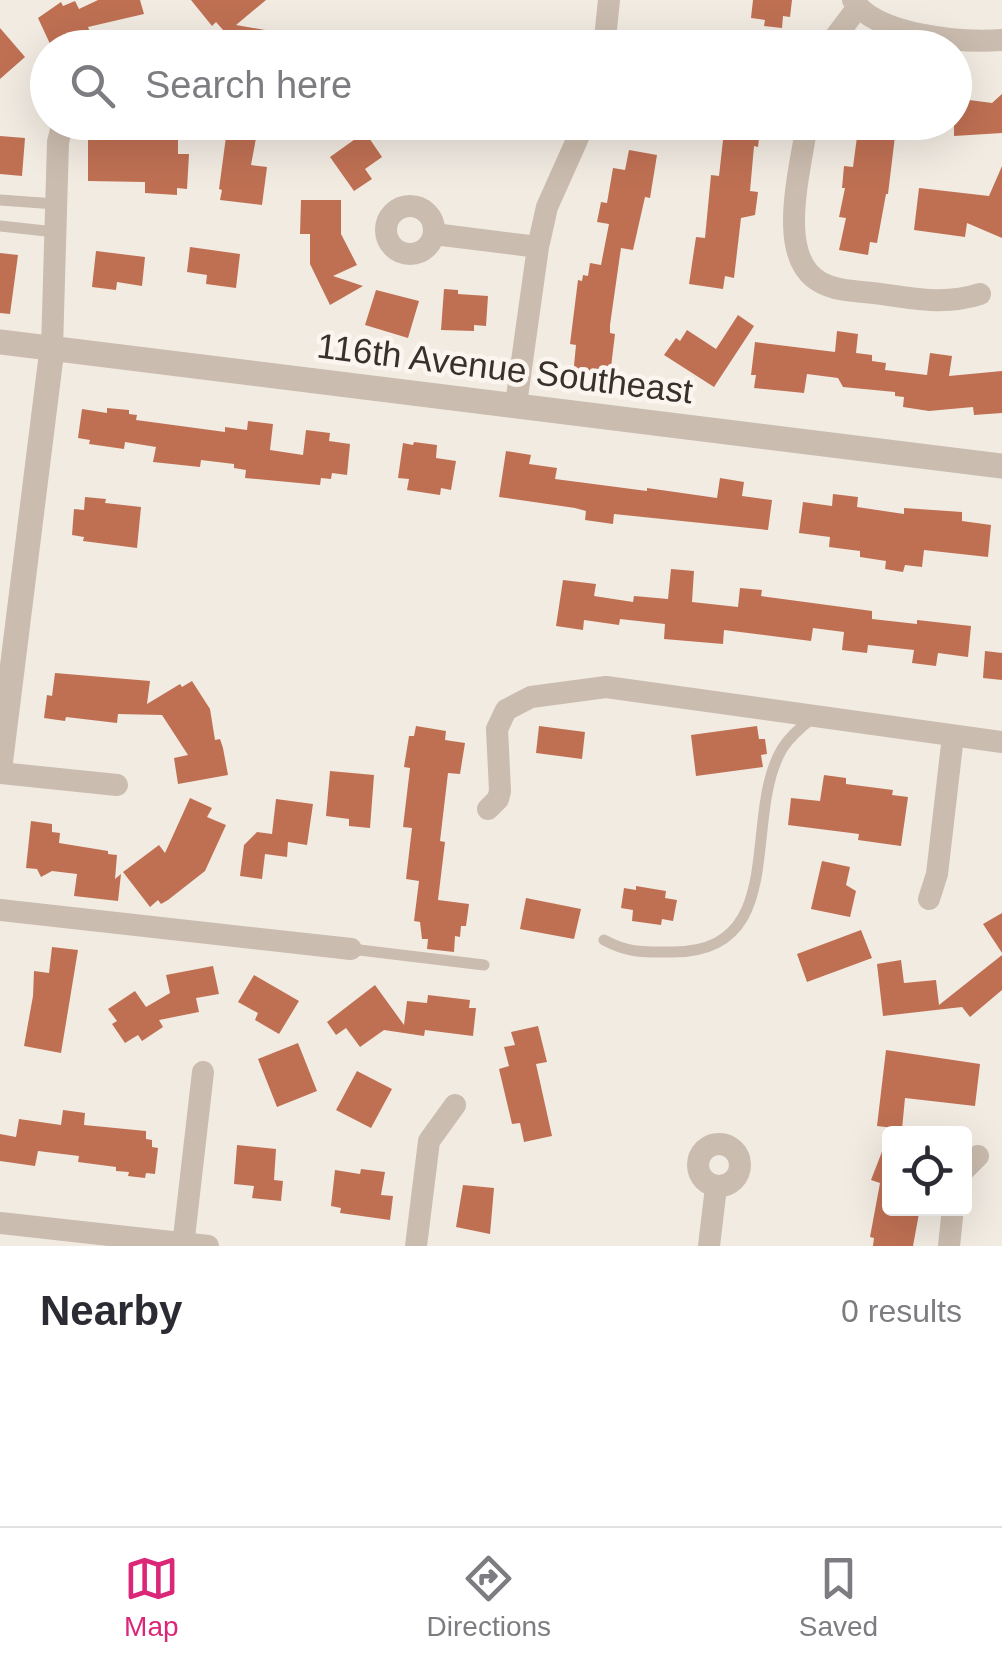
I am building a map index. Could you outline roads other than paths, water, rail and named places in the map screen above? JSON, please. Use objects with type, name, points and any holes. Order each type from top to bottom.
[{"type":"street","points":[[606,30],[609,0]]},
{"type":"street","points":[[839,30],[856,4],[901,30]]},
{"type":"street","points":[[972,37],[1002,40]]},
{"type":"street","points":[[58,140],[52,349],[0,769],[117,785]]},
{"type":"street","points":[[516,404],[547,206],[576,140]]},
{"type":"street","points":[[805,140],[794,225],[795,245],[807,272],[832,288],[941,302],[980,294]]},
{"type":"street","points":[[434,234],[538,247]]},
{"type":"street","name":"116th Avenue Southeast","points":[[0,342],[1002,466]]},
{"type":"street","points":[[488,809],[500,791],[497,729],[506,710],[531,697],[606,687],[1002,742]]},
{"type":"street","points":[[930,899],[937,874],[953,736]]},
{"type":"street","points":[[0,910],[351,949]]},
{"type":"street","points":[[183,1244],[202,1072]]},
{"type":"street","points":[[416,1246],[430,1141],[454,1105]]},
{"type":"street","points":[[709,1246],[716,1186]]},
{"type":"street","points":[[949,1246],[953,1216]]},
{"type":"street","points":[[0,1223],[208,1246]]},
{"type":"lane","points":[[0,200],[56,204]]},
{"type":"lane","points":[[0,226],[56,232]]},
{"type":"lane","points":[[604,940],[625,952],[693,953],[720,944],[741,926],[752,894],[770,786],[780,752],[790,737],[814,716]]},
{"type":"lane","points":[[351,949],[484,965]]}]
